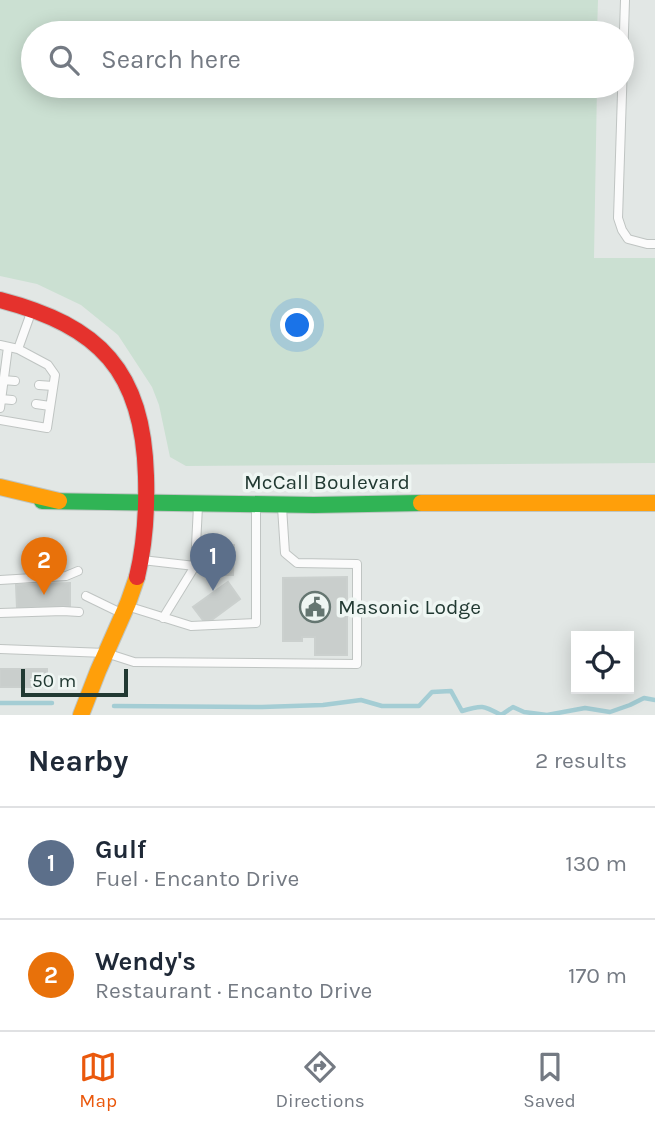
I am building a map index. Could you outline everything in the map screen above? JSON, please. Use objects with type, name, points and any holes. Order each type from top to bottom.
[{"type":"main road","points":[[0,300],[46,313],[101,349],[123,374],[133,394],[145,445],[145,532],[137,576],[81,715]]},
{"type":"main road","points":[[0,487],[59,501]]},
{"type":"main road","name":"McCall Boulevard","points":[[0,500],[256,504],[655,503]]},
{"type":"lane","points":[[624,21],[625,0]]},
{"type":"lane","points":[[622,98],[618,218],[628,239],[655,244]]},
{"type":"lane","points":[[18,349],[32,309]]},
{"type":"lane","points":[[0,408],[4,380],[4,346],[18,349],[48,365],[55,375],[47,428],[0,420]]},
{"type":"lane","points":[[4,380],[15,381]]},
{"type":"lane","points":[[39,384],[53,386]]},
{"type":"lane","points":[[1,399],[12,400]]},
{"type":"lane","points":[[36,404],[50,406]]},
{"type":"lane","points":[[163,618],[195,566],[198,503]]},
{"type":"lane","points":[[86,596],[125,610],[191,626],[256,623],[256,504]]},
{"type":"lane","points":[[0,649],[106,653],[134,662],[357,664],[357,564],[297,563],[285,553],[282,504]]},
{"type":"lane","points":[[140,560],[195,566]]},
{"type":"lane","points":[[0,580],[66,576],[78,571]]},
{"type":"lane","points":[[0,613],[79,612]]},
{"type":"green space","points":[[0,0],[598,0],[597,21],[21,21],[21,98],[597,98],[594,258],[655,258],[655,463],[186,466],[170,457],[159,405],[152,387],[118,335],[81,305],[37,284],[0,276]]},
{"type":"building","points":[[221,545],[234,545],[233,575],[221,575]]},
{"type":"building","name":"Masonic Lodge","points":[[347,577],[347,655],[315,655],[315,637],[302,637],[302,641],[283,641],[283,578]]},
{"type":"building","points":[[228,582],[240,599],[206,624],[193,607]]},
{"type":"building","points":[[70,583],[70,606],[17,608],[16,585]]},
{"type":"building","points":[[0,669],[47,669],[47,681],[42,681],[42,687],[0,687]]},
{"type":"waterway","points":[[114,706],[262,707],[323,705],[361,700],[382,706],[419,706],[432,692],[451,691],[462,711],[482,707],[501,715],[513,707],[524,712],[547,715]]},
{"type":"waterway","points":[[547,715],[585,708],[610,712],[644,698],[655,700]]},
{"type":"waterway","points":[[0,703],[52,703]]},
{"type":"traffic: fast","points":[[42,501],[314,505],[421,503]]},
{"type":"traffic: slow","points":[[0,487],[59,501]]},
{"type":"traffic: slow","points":[[421,503],[655,503]]},
{"type":"traffic: slow","points":[[81,715],[137,577]]},
{"type":"traffic: jam","points":[[0,300],[65,324],[89,339],[109,358],[125,381],[136,408],[143,439],[146,476],[145,527],[137,577]]},
{"type":"place","name":"Gulf","points":[[213,591]]},
{"type":"place","name":"Wendy's","points":[[44,595]]},
{"type":"place","name":"Masonic Lodge","points":[[315,607]]}]
